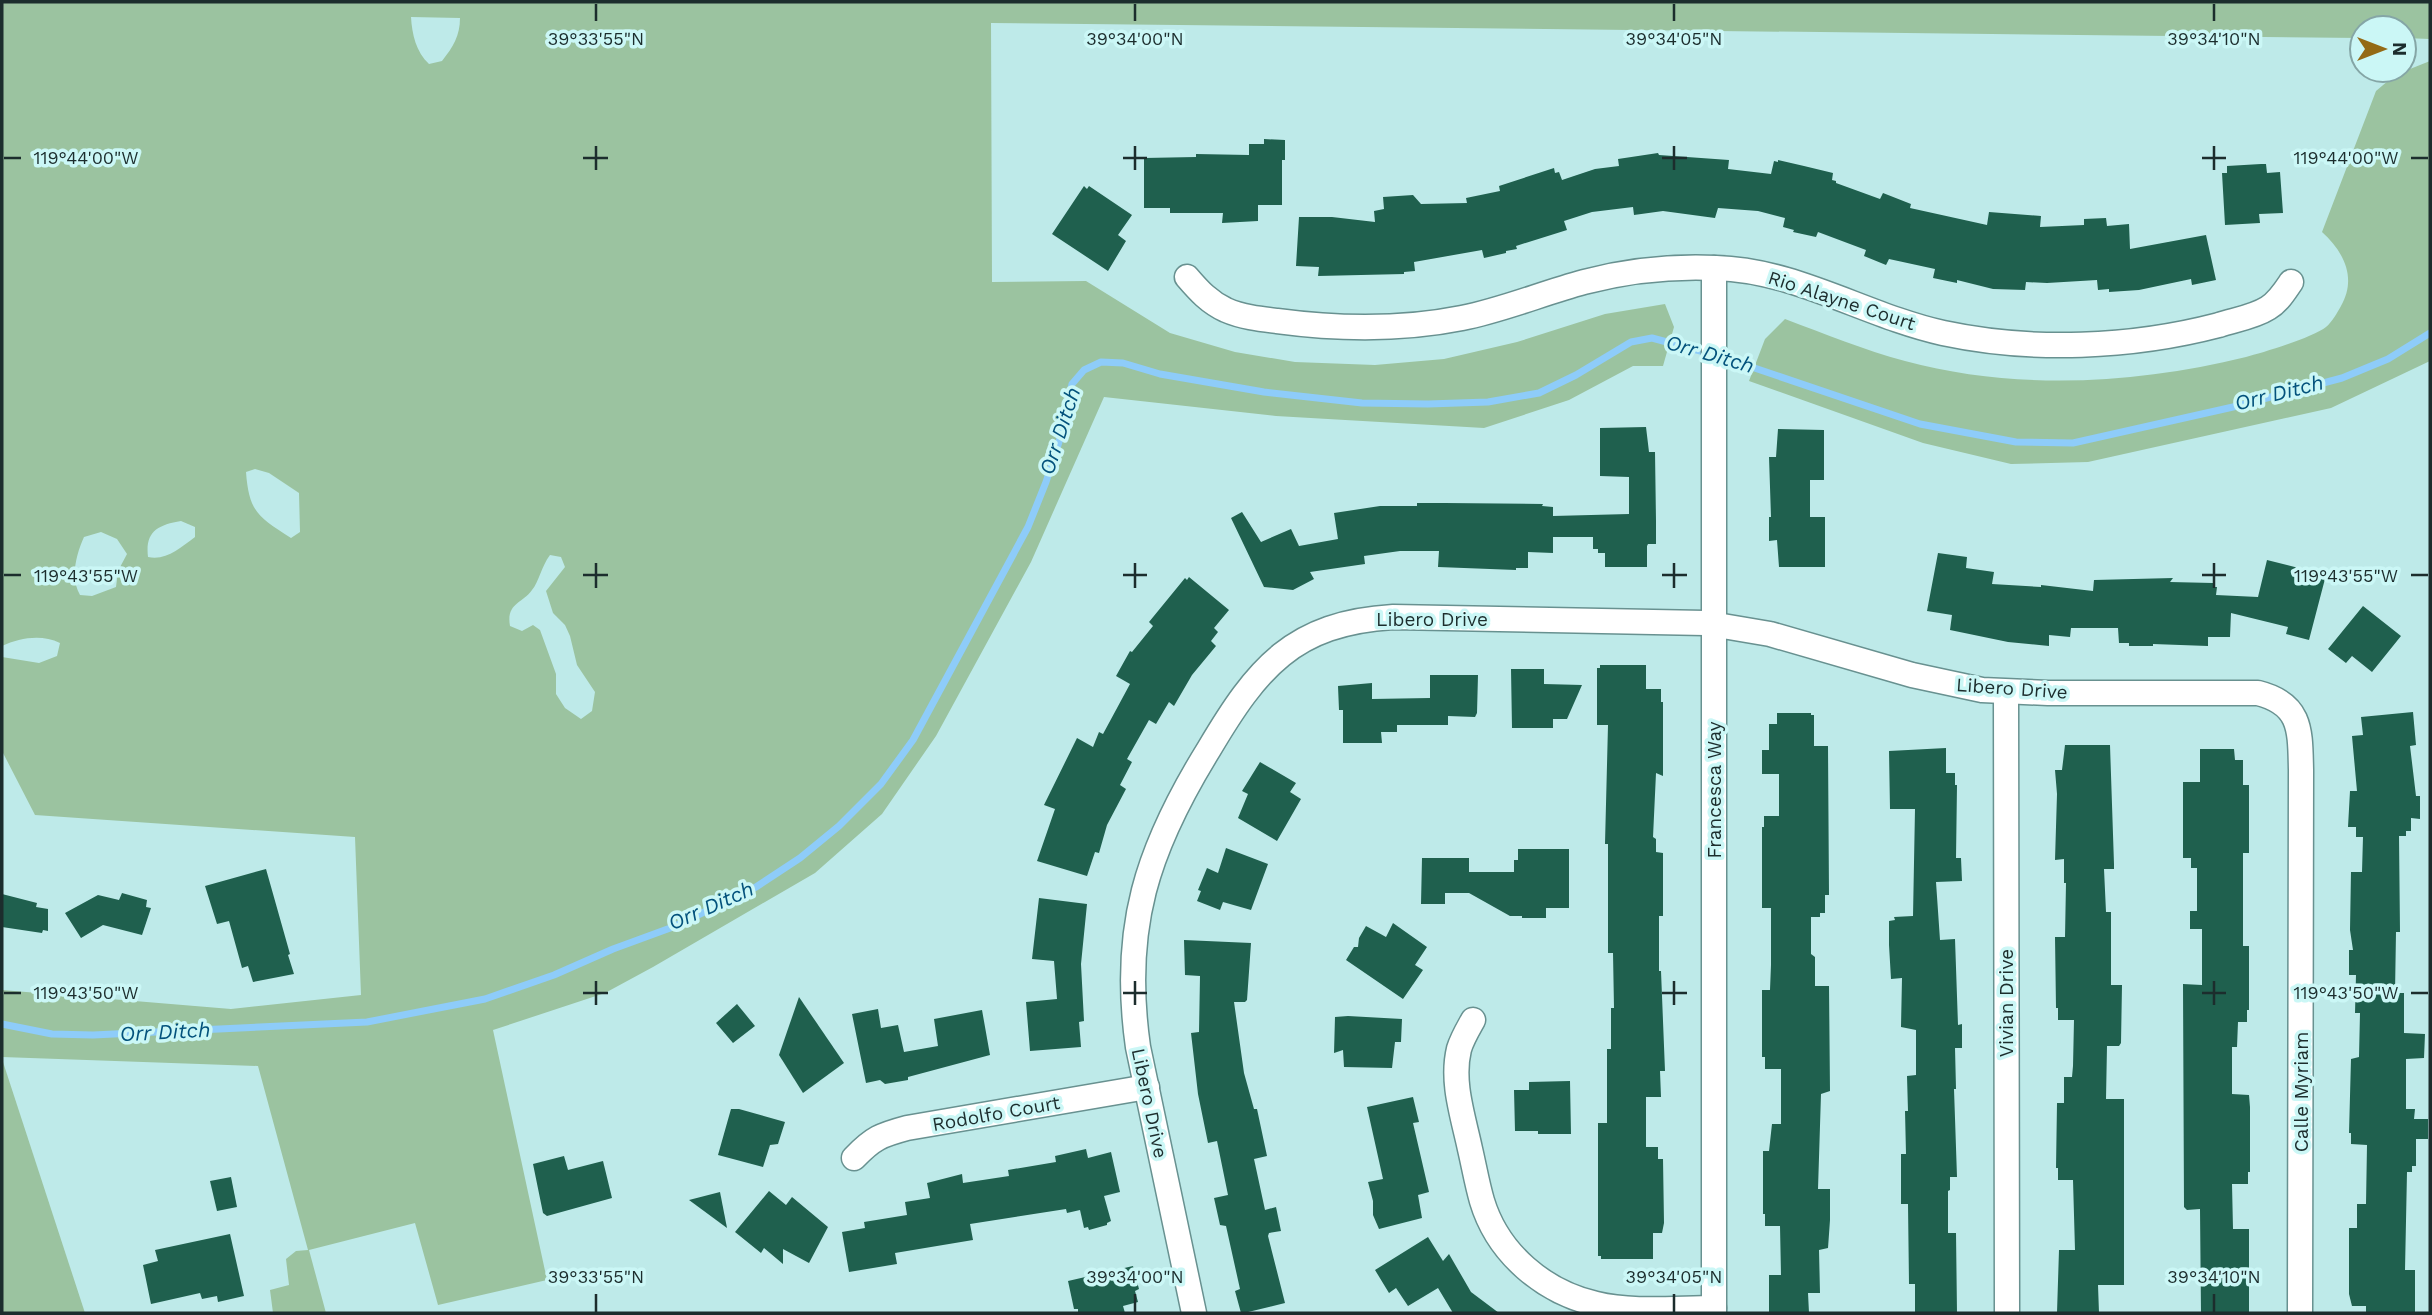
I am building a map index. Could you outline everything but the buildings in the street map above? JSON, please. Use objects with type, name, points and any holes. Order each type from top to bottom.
[{"type":"street","name":"Rio Alayne Court","points":[[1187,277],[1204,298],[1248,317],[1328,326],[1384,326],[1462,318],[1584,282],[1632,272],[1714,268],[1768,274],[1943,333],[1984,339],[2068,344],[2157,337],[2240,319],[2268,308],[2291,282]]},
{"type":"street","name":"Francesca Way","points":[[1714,268],[1714,1310]]},
{"type":"street","name":"Libero Drive","points":[[1194,1313],[1133,1015],[1134,936],[1140,899],[1151,863],[1182,791],[1253,681],[1276,659],[1303,640],[1334,626],[1366,618],[1660,621],[1714,625],[1770,634],[1950,685],[2006,692],[2258,693],[2274,697],[2287,705]]},
{"type":"street","name":"Vivian Drive","points":[[2006,692],[2007,1313]]},
{"type":"street","name":"Calle Myriam","points":[[2287,705],[2297,722],[2301,770],[2300,1313]]},
{"type":"street","points":[[1473,1020],[1460,1047],[1456,1067],[1457,1087],[1482,1203],[1509,1251],[1546,1284],[1568,1296],[1598,1305],[1714,1310]]},
{"type":"street","name":"Rodolfo Court","points":[[853,1158],[869,1142],[908,1128],[1147,1087]]},
{"type":"green space","points":[[2,2],[2430,2],[2430,39],[2418,39],[2418,14],[2348,14],[2348,38],[991,23],[992,282],[1086,281],[1170,333],[1235,352],[1295,362],[1375,365],[1444,359],[1517,342],[1605,314],[1665,304],[1674,327],[1663,366],[1633,366],[1569,400],[1484,428],[1276,416],[1104,397],[1031,562],[936,736],[882,814],[815,873],[653,967],[605,993],[493,1030],[547,1280],[438,1305],[415,1223],[309,1250],[326,1313],[273,1313],[270,1290],[289,1285],[286,1259],[296,1251],[308,1250],[258,1066],[2,1057],[2,990],[231,1009],[361,995],[355,837],[35,815],[2,751],[2,657],[39,663],[57,656],[60,643],[31,638],[2,646]],"holes":[[[411,17],[460,18],[457,36],[442,61],[429,64],[425,59],[418,48]],[[255,469],[269,473],[299,493],[300,532],[291,538],[263,519],[253,505],[246,472]],[[181,521],[195,527],[195,537],[167,555],[148,557],[149,541],[154,531]],[[101,532],[117,539],[127,554],[118,571],[116,587],[92,596],[80,595],[75,581],[77,559],[84,537]],[[550,555],[561,557],[565,567],[546,591],[553,613],[565,625],[577,665],[595,692],[592,711],[581,719],[565,708],[556,694],[556,674],[540,630],[533,625],[522,631],[510,626],[510,613],[534,587]]]},
{"type":"green space","points":[[2430,61],[2430,361],[2331,408],[2088,462],[2011,464],[1923,443],[1749,381],[1765,339],[1785,319],[1905,361],[1947,371],[2033,380],[2119,378],[2204,366],[2246,357],[2320,331],[2330,323],[2341,306],[2348,285],[2342,257],[2322,232],[2376,91],[2384,84],[2418,84],[2418,66]]},
{"type":"green space","points":[[2,1059],[85,1313],[2,1313]]},
{"type":"waterway","name":"Orr Ditch","points":[[1719,356],[1920,424],[2016,442],[2073,443],[2233,407],[2342,378],[2388,359],[2430,333]]},
{"type":"waterway","name":"Orr Ditch","points":[[2,1024],[52,1034],[93,1035],[367,1022],[485,999],[554,975],[673,927],[756,887],[800,858],[839,826],[881,784],[913,740],[1028,527],[1059,442],[1072,384],[1084,370],[1101,362],[1123,363],[1160,374],[1264,392],[1362,403],[1428,404],[1488,402],[1539,393],[1576,375],[1631,342],[1652,338],[1708,353]]}]
